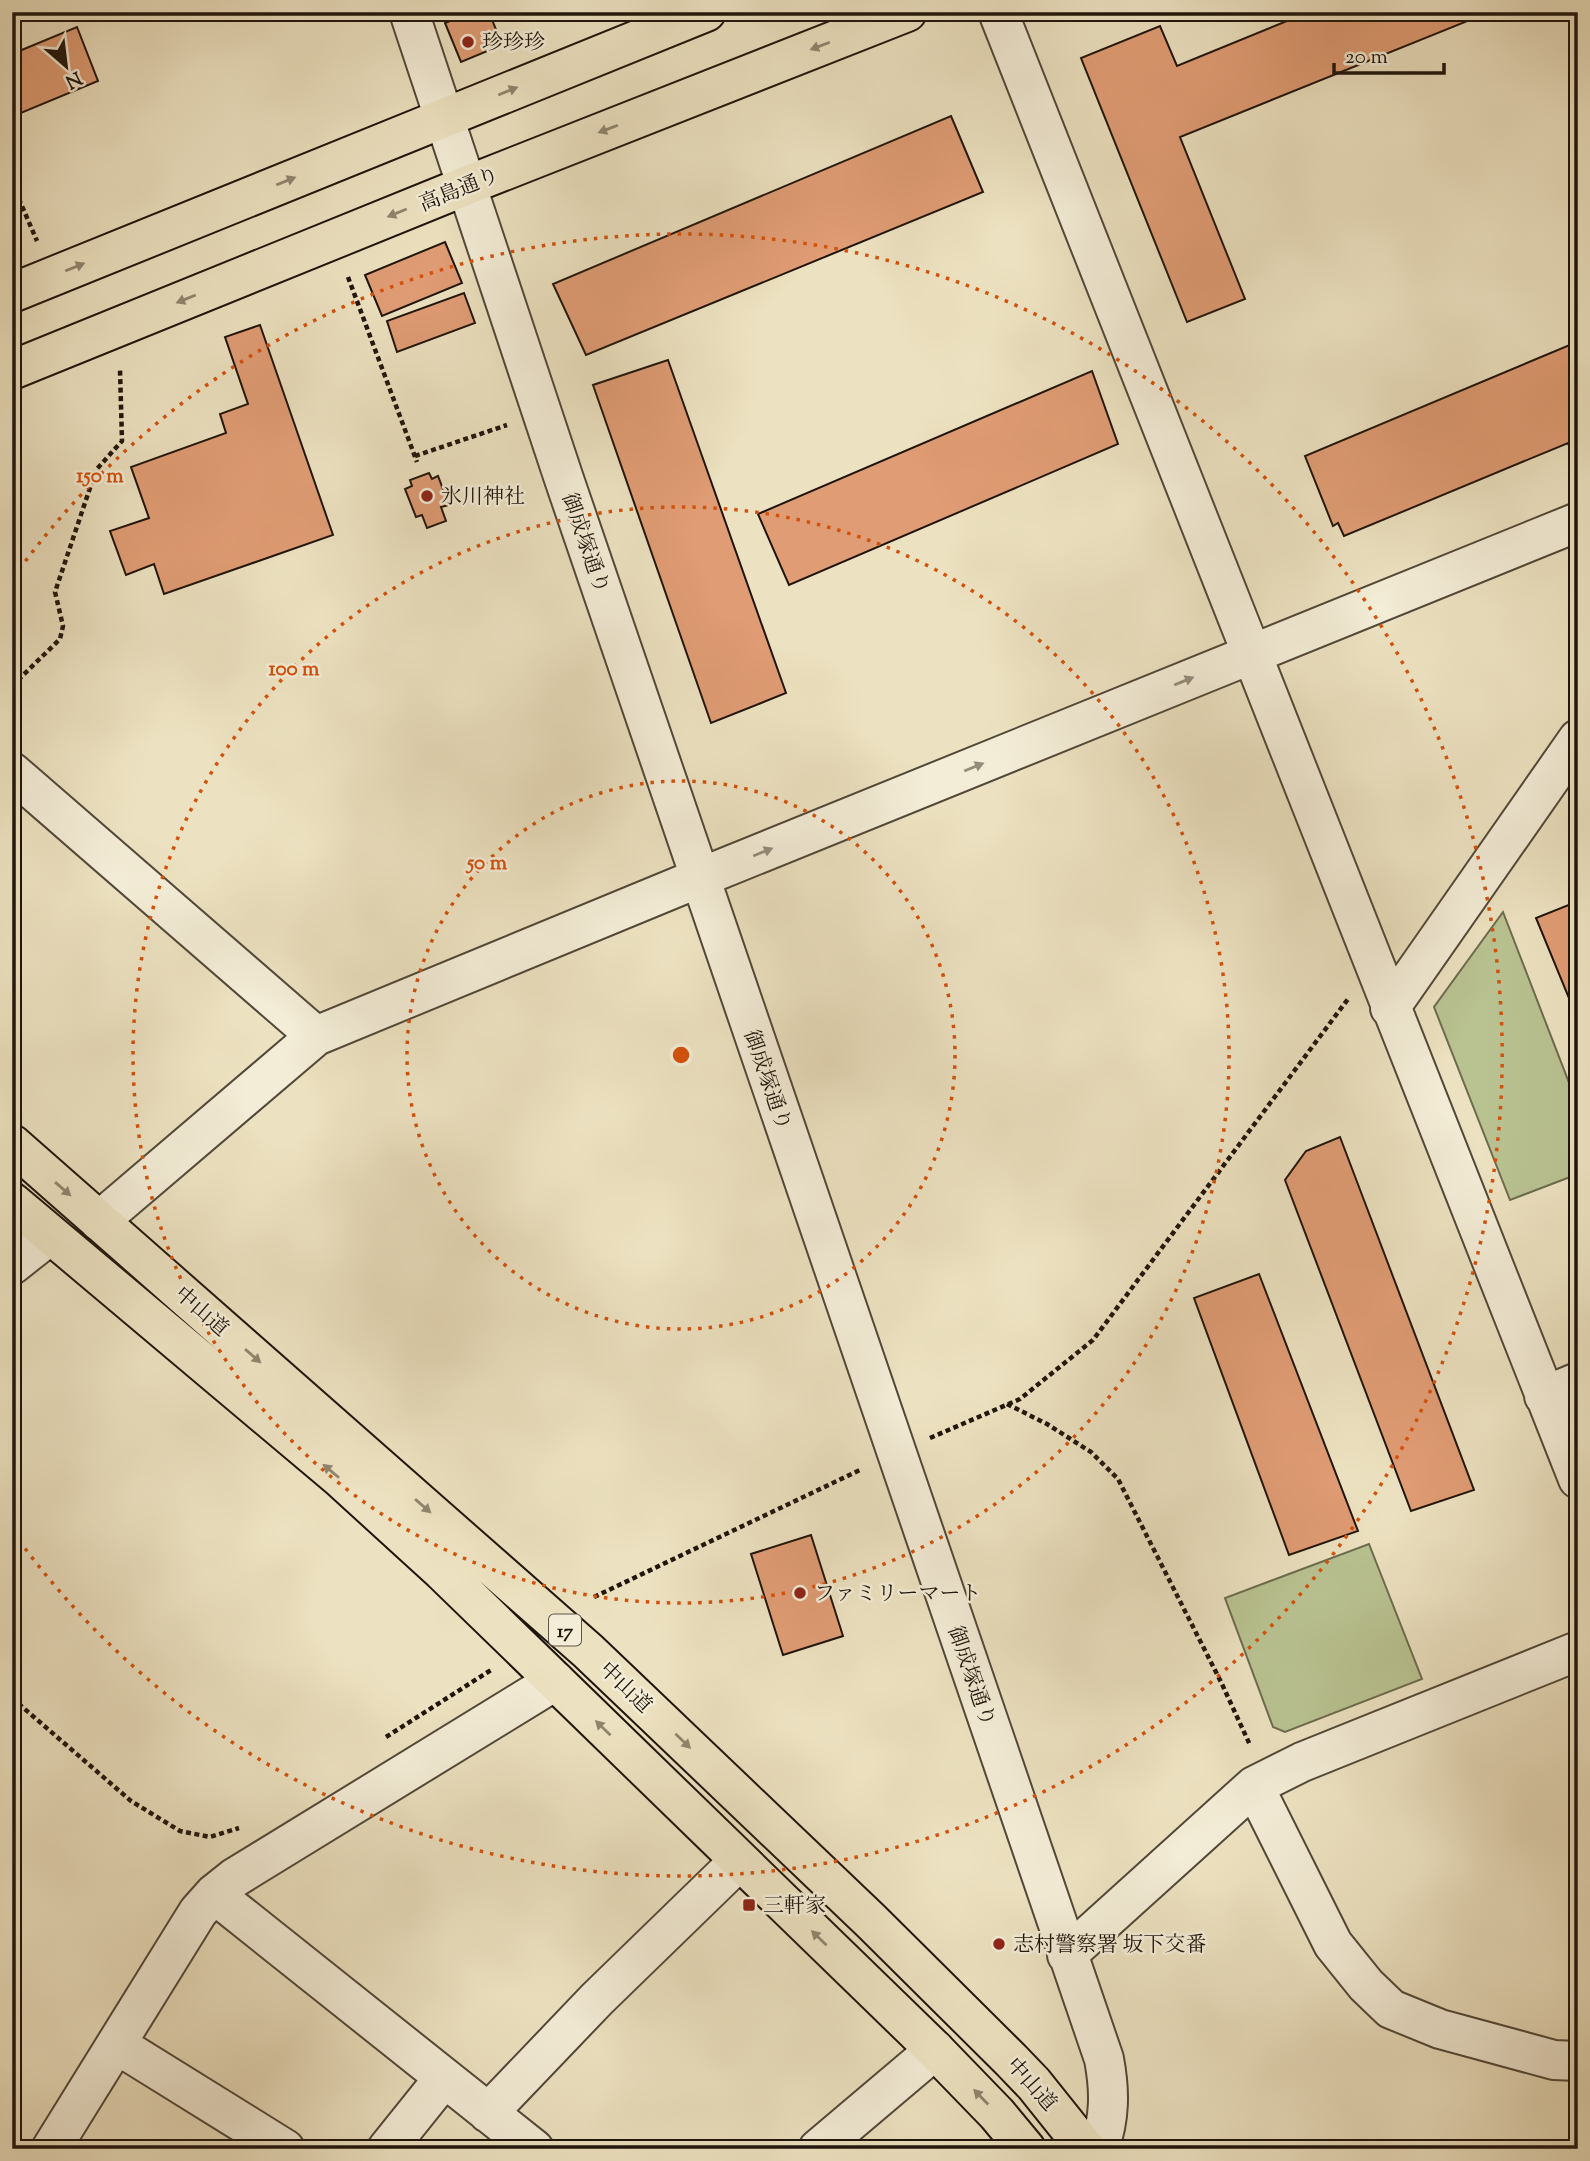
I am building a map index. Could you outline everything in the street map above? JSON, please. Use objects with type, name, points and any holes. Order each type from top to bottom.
[{"type":"main road","points":[[12,293],[706,12]]},
{"type":"main road","name":"高島通り","points":[[12,370],[468,185],[906,12]]},
{"type":"main road","name":"中山道","points":[[12,1144],[588,1651],[871,1920],[1034,2084],[1086,2149]]},
{"type":"main road","name":"中山道","points":[[12,1202],[340,1478],[442,1571],[935,2050],[997,2113],[1026,2149]]},
{"type":"street","name":"御成塚通り","points":[[409,12],[699,878],[1104,2059],[1109,2086],[1109,2109],[1099,2149]]},
{"type":"street","points":[[998,12],[1390,1008],[1561,1389],[1578,1479]]},
{"type":"street","points":[[99,1221],[316,1036],[1578,522]]},
{"type":"street","points":[[1390,1008],[1578,739]]},
{"type":"street","points":[[12,772],[316,1036]]},
{"type":"street","points":[[12,1265],[50,1235]]},
{"type":"street","points":[[1067,1955],[1260,1783],[1302,1762],[1578,1651]]},
{"type":"street","points":[[51,2149],[198,1912],[214,1894],[234,1878],[555,1681]]},
{"type":"street","points":[[1260,1783],[1333,1944],[1366,1985],[1391,2009],[1440,2029],[1577,2065]]},
{"type":"street","points":[[488,2113],[597,1999],[739,1861]]},
{"type":"street","points":[[214,1894],[534,2149]]},
{"type":"street","points":[[116,2044],[285,2149]]},
{"type":"street","points":[[818,2149],[935,2050]]},
{"type":"street","points":[[387,2149],[444,2078]]},
{"type":"path","points":[[12,183],[37,241]]},
{"type":"path","points":[[348,277],[416,459],[511,423]]},
{"type":"path","points":[[12,686],[60,639],[63,626],[55,592],[96,470],[122,441],[120,370]]},
{"type":"path","points":[[594,1597],[896,1452],[1020,1399],[1093,1340],[1348,998]]},
{"type":"path","points":[[1007,1404],[1047,1423],[1091,1452],[1118,1479],[1220,1682],[1260,1783]]},
{"type":"path","points":[[376,1743],[492,1669]]},
{"type":"path","points":[[12,1698],[131,1801],[180,1831],[210,1837],[239,1828],[251,1821]]},
{"type":"green space","points":[[1503,912],[1578,1106],[1578,1174],[1510,1200],[1434,1007]]},
{"type":"green space","points":[[1369,1544],[1422,1679],[1285,1732],[1273,1727],[1225,1598]]},
{"type":"building","points":[[472,12],[489,12],[502,45],[461,62],[445,23]]},
{"type":"building","points":[[1309,12],[1479,12],[1480,16],[1180,137],[1245,299],[1187,322],[1081,58],[1160,26],[1177,66]]},
{"type":"building","points":[[77,27],[98,81],[16,115],[12,105],[12,54]]},
{"type":"building","points":[[951,116],[983,192],[586,355],[553,284]]},
{"type":"building","points":[[445,242],[462,283],[382,316],[365,275]]},
{"type":"building","points":[[464,293],[475,323],[397,352],[387,321]]},
{"type":"building","points":[[260,325],[333,535],[164,594],[154,564],[126,575],[110,531],[149,518],[131,467],[226,433],[220,414],[248,404],[225,337]]},
{"type":"building","points":[[1572,344],[1578,359],[1578,455],[1573,457],[1568,443],[1344,536],[1338,523],[1333,526],[1305,456]]},
{"type":"building","points":[[668,360],[786,693],[711,723],[593,385]]},
{"type":"building","points":[[1092,371],[1118,444],[789,585],[758,514]]},
{"type":"building","points":[[429,473],[432,479],[438,476],[449,505],[441,507],[446,521],[427,528],[422,515],[416,517],[405,489],[412,486],[410,480]]},
{"type":"building","points":[[1576,902],[1578,906],[1578,1020],[1536,918]]},
{"type":"building","points":[[1340,1137],[1474,1490],[1411,1511],[1285,1180],[1306,1151]]},
{"type":"building","points":[[1259,1274],[1358,1531],[1289,1555],[1194,1298]]},
{"type":"building","points":[[811,1535],[843,1636],[783,1655],[751,1554]]},
{"type":"place","name":"珍珍珍","points":[[468,42]]},
{"type":"place","name":"氷川神社","points":[[427,496]]},
{"type":"place","name":"ファミリーマート","points":[[800,1593]]},
{"type":"place","name":"三軒家","points":[[749,1905]]},
{"type":"place","name":"志村警察署 坂下交番","points":[[999,1944]]}]
